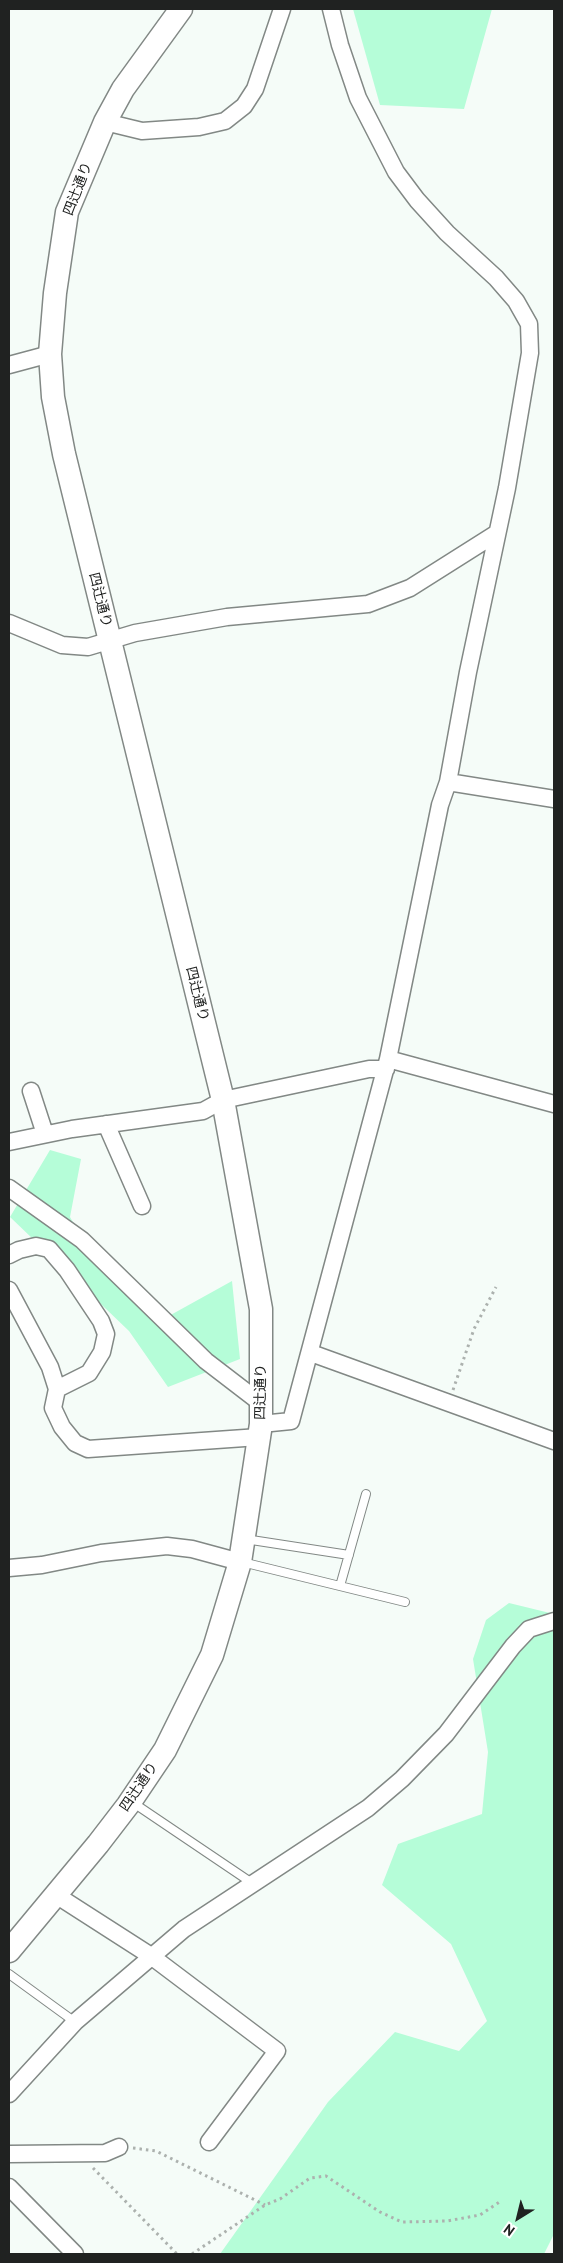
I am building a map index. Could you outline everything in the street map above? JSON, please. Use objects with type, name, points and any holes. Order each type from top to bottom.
[{"type":"street","name":"四辻通り","points":[[9,1951],[98,1844],[130,1801],[164,1750],[212,1655],[240,1562],[261,1422],[261,1309],[223,1100],[64,454],[53,397],[50,354],[56,284],[68,212],[105,122],[123,89],[181,9]]},
{"type":"street","points":[[105,122],[142,131],[198,127],[225,121],[244,106],[255,89],[282,9]]},
{"type":"street","points":[[9,1290],[50,1367],[58,1389],[53,1408],[62,1427],[76,1443],[88,1449],[261,1422],[291,1421],[311,1353],[387,1064],[440,805],[448,782],[497,534],[530,353],[529,324],[516,301],[496,278],[447,233],[417,200],[396,172],[358,98],[340,45],[331,9]]},
{"type":"street","points":[[9,365],[50,354]]},
{"type":"street","points":[[9,623],[62,645],[88,647],[135,633],[227,617],[368,604],[410,588],[497,534]]},
{"type":"street","points":[[448,782],[554,799]]},
{"type":"street","points":[[9,1142],[45,1134],[203,1110],[223,1100],[387,1064],[554,1104]]},
{"type":"street","points":[[31,1090],[45,1134]]},
{"type":"street","points":[[106,1124],[142,1206]]},
{"type":"street","points":[[9,1188],[82,1240],[206,1362],[261,1422]]},
{"type":"street","points":[[9,1255],[19,1250],[36,1246],[49,1249],[67,1270],[101,1321],[106,1334],[102,1352],[89,1373],[58,1389]]},
{"type":"street","points":[[311,1353],[554,1441]]},
{"type":"street","points":[[9,1568],[42,1565],[101,1553],[167,1546],[192,1549],[240,1562]]},
{"type":"street","points":[[9,2094],[75,2022],[184,1929],[368,1808],[402,1780],[446,1734],[529,1629],[554,1621]]},
{"type":"street","points":[[56,1894],[151,1956],[277,2050],[209,2142]]},
{"type":"street","points":[[9,2154],[105,2153],[120,2147]]},
{"type":"street","points":[[9,2187],[75,2254]]},
{"type":"lane","points":[[340,1586],[366,1494]]},
{"type":"lane","points":[[243,1539],[349,1555]]},
{"type":"lane","points":[[240,1562],[405,1602]]},
{"type":"lane","points":[[130,1801],[252,1884]]},
{"type":"lane","points":[[9,1974],[75,2022]]},
{"type":"path","points":[[449,1403],[474,1329],[496,1287]]},
{"type":"path","points":[[120,2147],[156,2150],[264,2205]]},
{"type":"path","points":[[79,2153],[177,2254]]},
{"type":"path","points":[[192,2254],[264,2205],[280,2199],[310,2178],[326,2176],[380,2212],[402,2222],[447,2221],[480,2215],[501,2201]]},
{"type":"green space","points":[[353,9],[492,9],[464,109],[380,105]]},
{"type":"green space","points":[[50,1150],[81,1159],[70,1217],[95,1261],[158,1322],[232,1281],[240,1359],[168,1387],[129,1331],[10,1217]]},
{"type":"green space","points":[[509,1603],[554,1614],[554,2234],[544,2254],[220,2254],[328,2102],[395,2032],[459,2051],[487,2021],[451,1944],[382,1885],[398,1844],[482,1814],[488,1752],[473,1659],[486,1620]]}]
